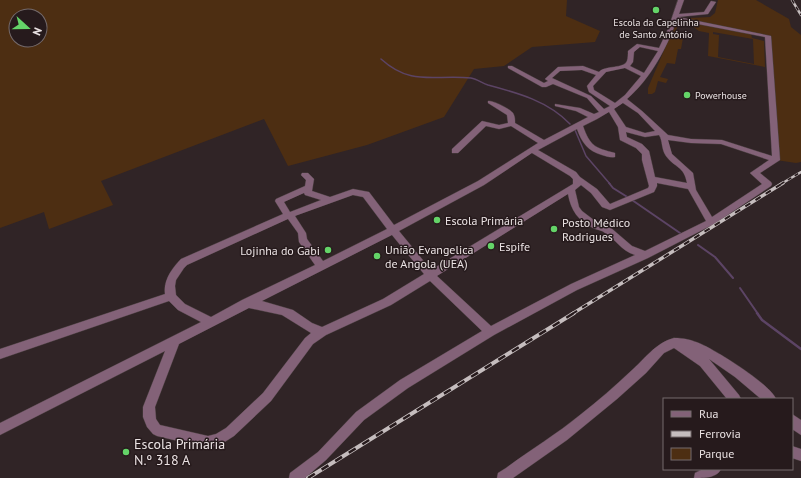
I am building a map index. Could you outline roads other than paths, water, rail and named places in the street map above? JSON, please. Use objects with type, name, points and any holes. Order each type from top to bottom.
[{"type":"street","points":[[0,429],[174,342],[246,303],[393,230],[469,190],[543,143],[595,118],[610,109],[624,100],[654,64],[679,17],[681,0]]},
{"type":"street","points":[[679,17],[706,13],[714,2]]},
{"type":"street","points":[[679,17],[695,22],[768,36],[776,160]]},
{"type":"street","points":[[532,150],[573,174],[594,192],[607,206],[610,207],[651,190],[653,186],[646,160],[646,153],[640,146],[623,138],[623,129],[610,109],[590,89],[598,74],[604,70],[626,66],[630,62],[631,51],[637,45],[662,50]]},
{"type":"street","points":[[626,66],[644,75]]},
{"type":"street","points":[[510,67],[544,86],[552,82]]},
{"type":"street","points":[[598,74],[583,68],[558,69],[548,79],[552,82],[570,87],[610,109]]},
{"type":"street","points":[[624,100],[640,112],[663,135],[666,149],[670,155],[689,173],[691,187],[711,222]]},
{"type":"street","points":[[490,102],[510,114],[512,124]]},
{"type":"street","points":[[557,105],[578,109],[595,118]]},
{"type":"street","points":[[455,151],[485,123],[499,127],[512,124],[543,143]]},
{"type":"street","points":[[579,126],[589,147],[596,152],[612,155]]},
{"type":"street","points":[[623,129],[645,135],[663,135],[691,141],[722,142],[776,160]]},
{"type":"street","points":[[295,478],[322,456],[360,416],[404,384],[490,332],[574,287],[645,255],[711,222],[768,184],[754,173],[776,160]]},
{"type":"street","points":[[305,175],[310,179],[308,193],[330,200]]},
{"type":"street","points":[[174,342],[149,407],[149,418],[152,425],[157,430],[208,442],[219,439],[230,432],[267,397],[305,345],[322,332],[387,302],[431,276],[578,185],[577,179]]},
{"type":"street","points":[[652,179],[691,187]]},
{"type":"street","points":[[308,188],[278,201],[302,233],[302,240],[321,266]]},
{"type":"street","points":[[570,190],[575,208],[579,213],[596,226],[608,230],[629,249],[645,255]]},
{"type":"street","points":[[212,322],[179,305],[171,296],[170,287],[173,276],[184,262],[289,215],[353,192],[366,194],[393,230],[431,276],[490,332]]},
{"type":"street","points":[[0,354],[171,296]]},
{"type":"street","points":[[246,303],[284,311],[311,329],[322,332]]},
{"type":"street","points":[[503,478],[564,435],[642,368],[661,349],[672,343],[676,342],[692,346],[709,354],[731,367],[769,398]]},
{"type":"street","points":[[672,343],[685,348],[704,362],[734,398]]},
{"type":"street","points":[[793,421],[801,429]]},
{"type":"street","points":[[700,478],[712,470]]},
{"type":"waterway","points":[[381,59],[392,68],[413,76],[424,78],[471,78],[488,85],[510,91],[532,99],[552,109],[570,124]]},
{"type":"waterway","points":[[575,130],[586,156],[610,184]]},
{"type":"waterway","points":[[609,183],[613,188],[629,198]]},
{"type":"waterway","points":[[632,200],[680,233]]},
{"type":"waterway","points":[[698,245],[715,257],[733,278]]},
{"type":"waterway","points":[[740,288],[758,314]]},
{"type":"waterway","points":[[757,313],[762,320],[801,349]]},
{"type":"railway","points":[[792,0],[801,15]]},
{"type":"railway","points":[[781,184],[801,172]]},
{"type":"railway","points":[[572,314],[783,183]]},
{"type":"railway","points":[[308,478],[574,313]]},
{"type":"place","name":"Escola da Capelinha de Santo António","points":[[656,10]]},
{"type":"place","name":"Powerhouse","points":[[687,95]]},
{"type":"place","name":"Escola Primária","points":[[437,220]]},
{"type":"place","name":"Posto Médico Rodrigues","points":[[554,229]]},
{"type":"place","name":"Espife","points":[[491,246]]},
{"type":"place","name":"Lojinha do Gabi","points":[[328,250]]},
{"type":"place","name":"União Evangelica de Angola (UEA)","points":[[377,256]]},
{"type":"place","name":"Escola Primária N.º 318 A","points":[[126,452]]}]
